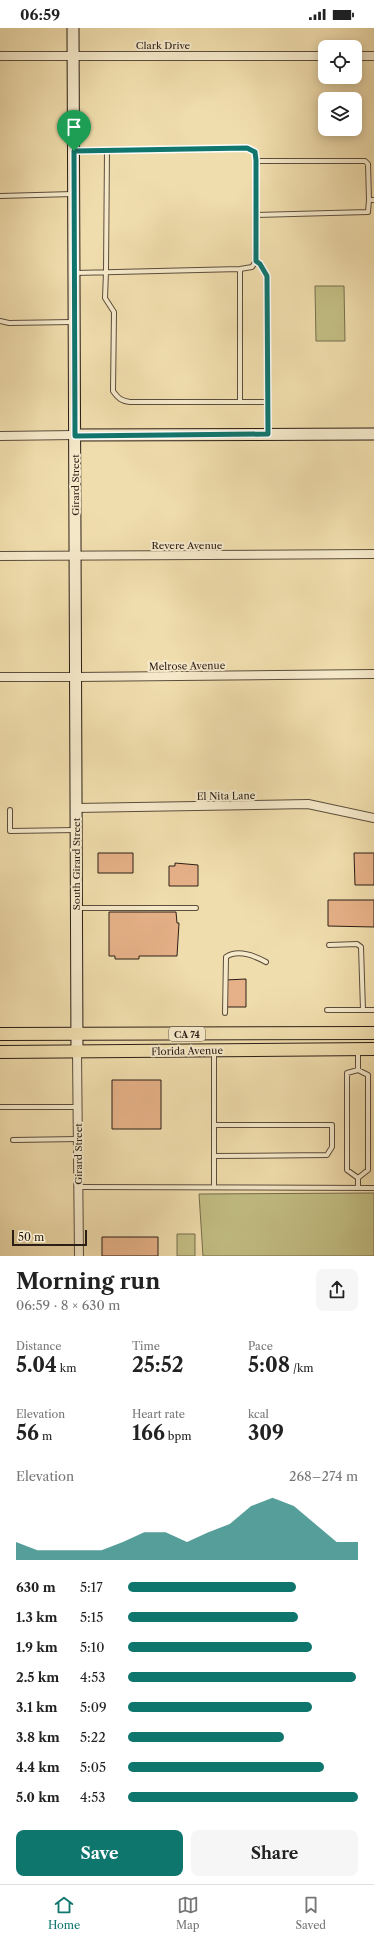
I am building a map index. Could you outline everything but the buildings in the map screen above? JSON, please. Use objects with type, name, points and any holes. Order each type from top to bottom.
[{"type":"main road","name":"Florida Avenue","points":[[0,1034],[374,1032]]},
{"type":"main road","name":"Florida Avenue","points":[[0,1052],[374,1049]]},
{"type":"street","name":"Girard Street","points":[[73,28],[76,677]]},
{"type":"street","name":"Clark Drive","points":[[0,56],[318,56]]},
{"type":"street","points":[[362,56],[374,56]]},
{"type":"street","points":[[0,436],[374,434]]},
{"type":"street","name":"Revere Avenue","points":[[0,556],[374,554]]},
{"type":"street","name":"Melrose Avenue","points":[[0,676],[76,677],[374,674]]},
{"type":"street","name":"South Girard Street","points":[[76,677],[77,1052]]},
{"type":"street","name":"El Nita Lane","points":[[76,808],[308,804],[374,818]]},
{"type":"street","name":"Girard Street","points":[[77,1052],[79,1256]]},
{"type":"lane","points":[[74,151],[247,148],[255,152],[256,161],[256,261],[252,267],[240,269],[74,273]]},
{"type":"lane","points":[[107,150],[105,298],[114,312],[113,391],[118,398],[130,402],[268,402]]},
{"type":"lane","points":[[256,161],[365,161],[368,164],[369,200],[368,212],[256,215]]},
{"type":"lane","points":[[0,196],[74,194]]},
{"type":"lane","points":[[369,200],[374,200]]},
{"type":"lane","points":[[256,261],[260,264],[267,276],[268,434]]},
{"type":"lane","points":[[240,269],[240,402]]},
{"type":"lane","points":[[0,321],[9,323],[75,322]]},
{"type":"lane","points":[[10,810],[10,831],[76,830]]},
{"type":"lane","points":[[77,908],[196,908]]},
{"type":"lane","points":[[329,945],[357,944],[361,947],[362,1010]]},
{"type":"lane","points":[[225,1013],[226,957],[230,954],[244,954],[256,956],[266,962]]},
{"type":"lane","points":[[327,1010],[374,1010]]},
{"type":"lane","points":[[358,1049],[358,1070]]},
{"type":"lane","points":[[214,1050],[214,1188]]},
{"type":"lane","points":[[358,1070],[368,1074],[368,1170],[358,1178],[347,1170],[347,1073],[358,1070]]},
{"type":"lane","points":[[0,1107],[78,1107]]},
{"type":"lane","points":[[214,1125],[332,1125],[332,1147],[327,1155],[214,1156]]},
{"type":"lane","points":[[13,1140],[78,1139]]},
{"type":"lane","points":[[358,1178],[358,1188]]},
{"type":"lane","points":[[78,1187],[374,1188]]},
{"type":"shaded area","points":[[315,286],[344,286],[345,341],[316,341]]},
{"type":"shaded area","points":[[374,1193],[374,1256],[203,1256],[199,1194]]},
{"type":"shaded area","points":[[177,1234],[195,1234],[195,1256],[177,1256]]},
{"type":"route","points":[[247,148],[255,152],[256,261],[260,264],[267,276],[268,434],[75,436],[74,151],[247,148]]}]
